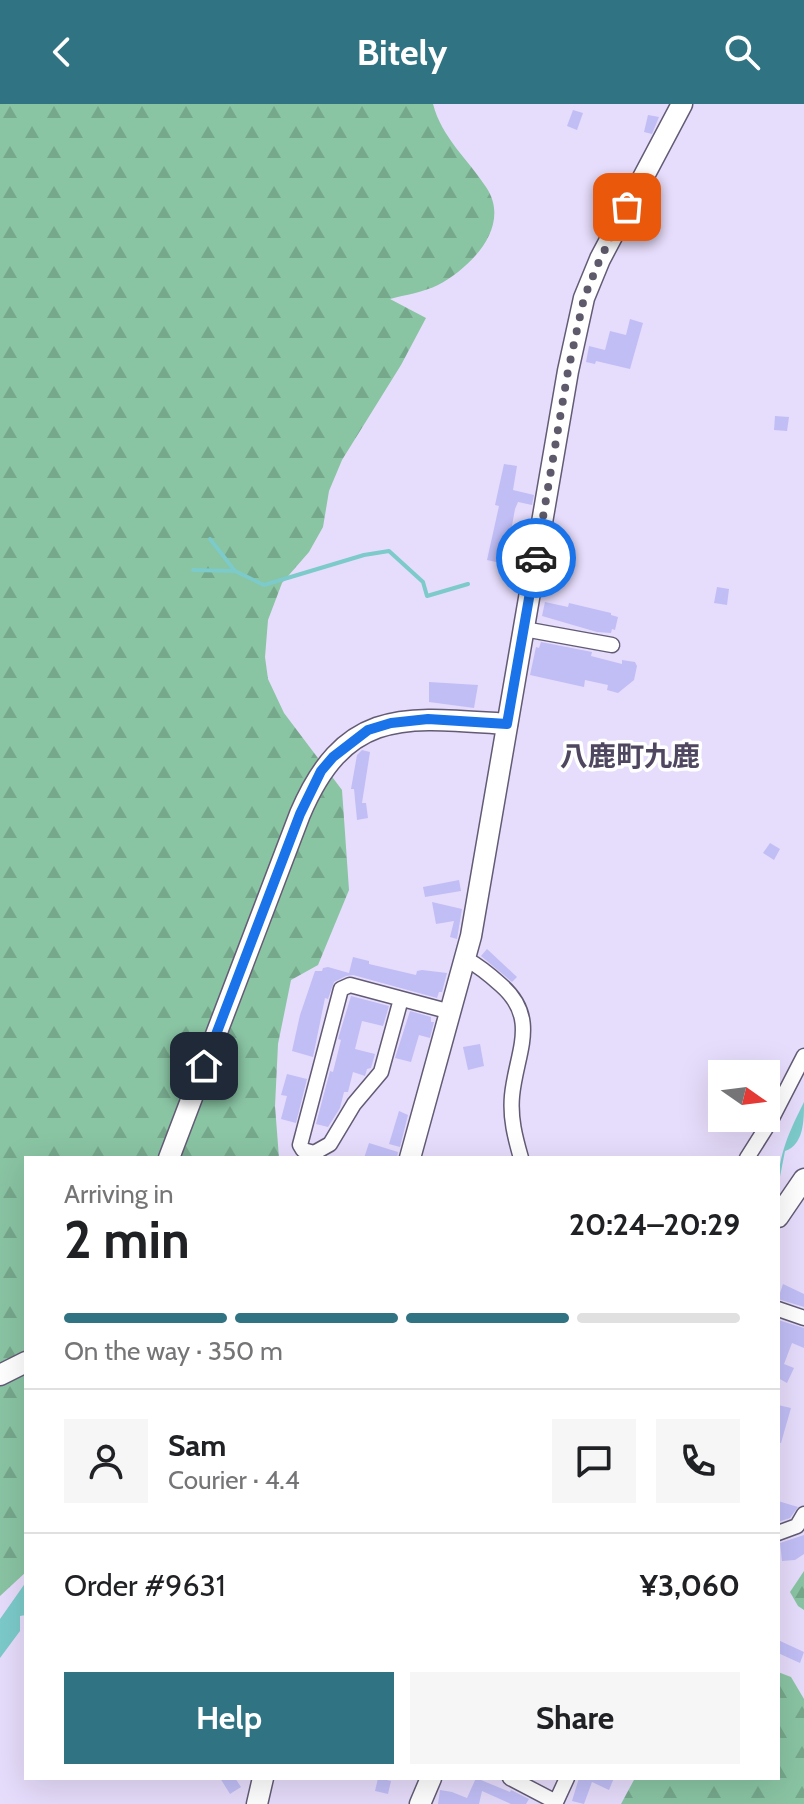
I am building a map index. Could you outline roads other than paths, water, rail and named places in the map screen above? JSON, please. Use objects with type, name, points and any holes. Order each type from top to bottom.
[{"type":"street","points":[[411,1156],[466,959],[568,371],[584,298],[600,259],[682,104]]},
{"type":"street","points":[[524,629],[612,645]]},
{"type":"street","points":[[170,1156],[300,814],[321,771],[347,744],[379,726],[428,719],[507,724]]},
{"type":"street","points":[[466,959],[511,994],[523,1014],[521,1050],[511,1111],[520,1156]]},
{"type":"street","points":[[401,999],[381,1072],[367,1085],[330,1144],[314,1153],[303,1150],[300,1145],[341,989],[350,985],[451,1012]]},
{"type":"street","points":[[748,1156],[804,1056]]},
{"type":"street","points":[[780,1214],[804,1179]]},
{"type":"street","points":[[780,1310],[804,1318]]},
{"type":"street","points":[[0,1375],[24,1363]]},
{"type":"street","points":[[780,1532],[797,1526],[804,1514]]},
{"type":"street","points":[[257,1804],[263,1780]]},
{"type":"street","points":[[420,1804],[430,1780]]},
{"type":"street","points":[[514,1780],[556,1803],[566,1780]]},
{"type":"waterway","points":[[210,539],[235,571]]},
{"type":"waterway","points":[[193,570],[235,571],[264,585],[364,555],[389,551],[423,582],[427,596],[468,584]]},
{"type":"district","name":"八鹿町九鹿","points":[[630,756]]}]
